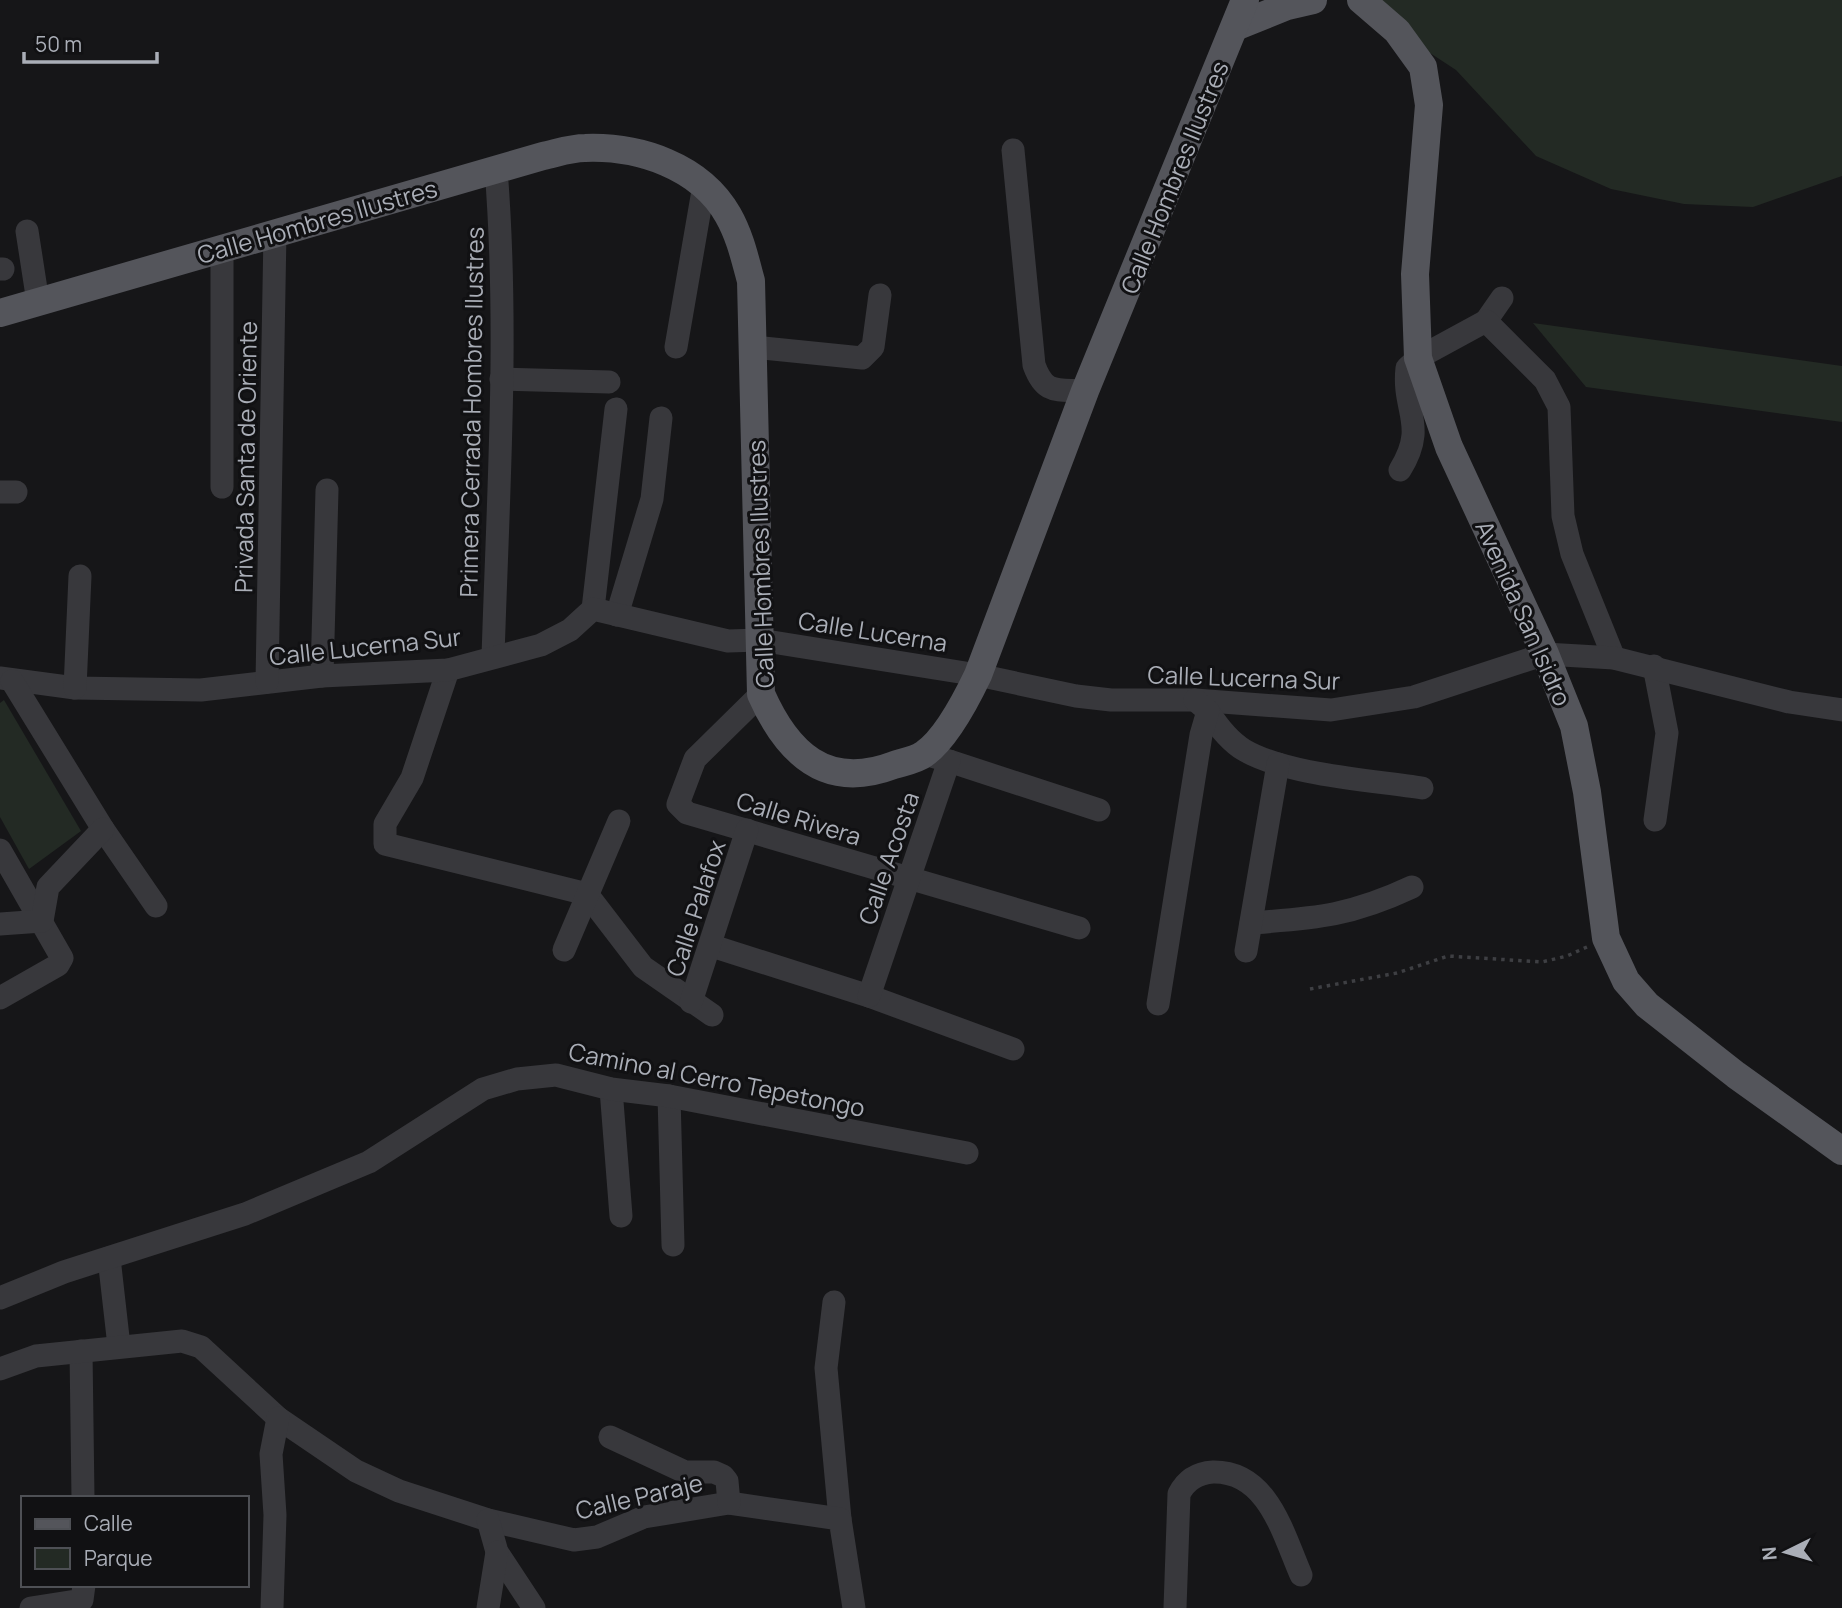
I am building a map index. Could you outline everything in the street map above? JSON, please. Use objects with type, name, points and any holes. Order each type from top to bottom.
[{"type":"main road","name":"Calle Hombres Ilustres","points":[[0,313],[496,169],[583,148],[622,149],[661,159],[705,185],[728,215],[742,245],[751,281],[761,694],[774,723],[795,750],[819,767],[848,775],[937,758],[978,675],[1086,391],[1245,0]]},
{"type":"main road","points":[[1236,27],[1287,6],[1313,0]]},
{"type":"main road","name":"Avenida San Isidro","points":[[1361,0],[1397,31],[1423,67],[1429,105],[1415,274],[1418,358],[1449,447],[1545,654],[1574,726],[1606,938],[1626,981],[1647,1005],[1842,1151]]},
{"type":"street","points":[[1013,150],[1034,365],[1041,383],[1047,388],[1086,391]]},
{"type":"street","name":"Primera Cerrada Hombres Ilustres","points":[[493,657],[502,240],[496,169]]},
{"type":"street","points":[[676,347],[705,185]]},
{"type":"street","points":[[27,231],[38,302]]},
{"type":"street","name":"Privada Santa de Oriente","points":[[267,682],[275,232]]},
{"type":"street","points":[[222,248],[222,487]]},
{"type":"street","points":[[753,347],[862,358],[873,347],[880,295]]},
{"type":"street","points":[[1401,470],[1412,450],[1415,427],[1406,380],[1407,368],[1418,358],[1486,321],[1502,298]]},
{"type":"street","points":[[1486,321],[1545,380],[1559,407],[1563,516],[1572,554],[1615,658]]},
{"type":"street","points":[[501,379],[609,382]]},
{"type":"street","points":[[616,409],[593,609],[728,641],[760,640]]},
{"type":"street","points":[[617,615],[652,499],[661,418]]},
{"type":"street","points":[[322,676],[327,490]]},
{"type":"street","points":[[75,688],[80,576]]},
{"type":"street","name":"Calle Lucerna Sur","points":[[6,680],[75,688],[201,690],[322,676],[448,670],[541,645],[570,630],[593,609]]},
{"type":"street","name":"Calle Lucerna","points":[[760,640],[978,675]]},
{"type":"street","points":[[1545,654],[1615,658],[1789,702],[1842,710]]},
{"type":"street","name":"Calle Lucerna Sur","points":[[978,675],[1076,696],[1111,700],[1331,710],[1414,697],[1545,654]]},
{"type":"street","points":[[1654,667],[1667,733],[1655,820]]},
{"type":"street","points":[[448,670],[412,778],[385,824],[385,844],[587,894],[643,967],[712,1015]]},
{"type":"street","points":[[6,680],[156,906]]},
{"type":"street","name":"Calle Rivera","points":[[761,694],[695,759],[678,804],[687,813],[1079,928]]},
{"type":"street","points":[[1201,705],[1218,727],[1243,749],[1278,764],[1422,788]]},
{"type":"street","points":[[1158,1004],[1201,734],[1201,705]]},
{"type":"street","points":[[937,758],[1099,810]]},
{"type":"street","name":"Calle Acosta","points":[[869,996],[908,878],[937,758]]},
{"type":"street","points":[[1247,951],[1278,764]]},
{"type":"street","points":[[564,950],[619,821]]},
{"type":"street","points":[[42,921],[48,887],[103,829]]},
{"type":"street","name":"Calle Palafox","points":[[691,1002],[712,946],[747,830]]},
{"type":"street","points":[[0,850],[62,958],[58,965],[0,998]]},
{"type":"street","points":[[1251,923],[1335,916],[1373,906],[1412,887]]},
{"type":"street","points":[[0,924],[42,921]]},
{"type":"street","points":[[712,946],[869,996],[1013,1049]]},
{"type":"street","name":"Camino al Cerro Tepetongo","points":[[0,1298],[64,1272],[245,1214],[369,1162],[483,1089],[517,1079],[556,1075],[611,1089],[669,1096],[967,1153]]},
{"type":"street","points":[[611,1089],[621,1216]]},
{"type":"street","points":[[669,1096],[673,1245]]},
{"type":"street","points":[[109,1258],[119,1346]]},
{"type":"street","points":[[834,1301],[826,1368],[841,1519],[854,1608]]},
{"type":"street","name":"Calle Paraje","points":[[0,1369],[36,1356],[182,1341],[201,1347],[219,1360],[278,1419],[356,1471],[399,1491],[488,1520],[574,1540],[597,1537],[644,1517],[729,1503],[841,1519]]},
{"type":"street","points":[[81,1351],[83,1496]]},
{"type":"street","points":[[272,1608],[275,1515],[271,1454],[278,1419]]},
{"type":"street","points":[[610,1437],[685,1472],[714,1472],[723,1476],[727,1481],[729,1503]]},
{"type":"street","points":[[1175,1608],[1179,1494],[1185,1482],[1196,1476],[1224,1472],[1243,1478],[1265,1496],[1301,1575]]},
{"type":"street","points":[[488,1520],[497,1552],[534,1608]]},
{"type":"street","points":[[488,1608],[497,1552]]},
{"type":"street","points":[[31,1608],[83,1593]]},
{"type":"path","points":[[1310,989],[1397,973],[1448,956],[1542,962],[1567,956],[1606,938]]},
{"type":"green space","points":[[1349,0],[1842,0],[1842,176],[1753,207],[1684,204],[1611,189],[1536,156],[1456,70]]},
{"type":"green space","points":[[1533,323],[1842,366],[1842,422],[1586,387]]},
{"type":"green space","points":[[4,700],[81,831],[29,869],[0,817],[0,703]]}]
